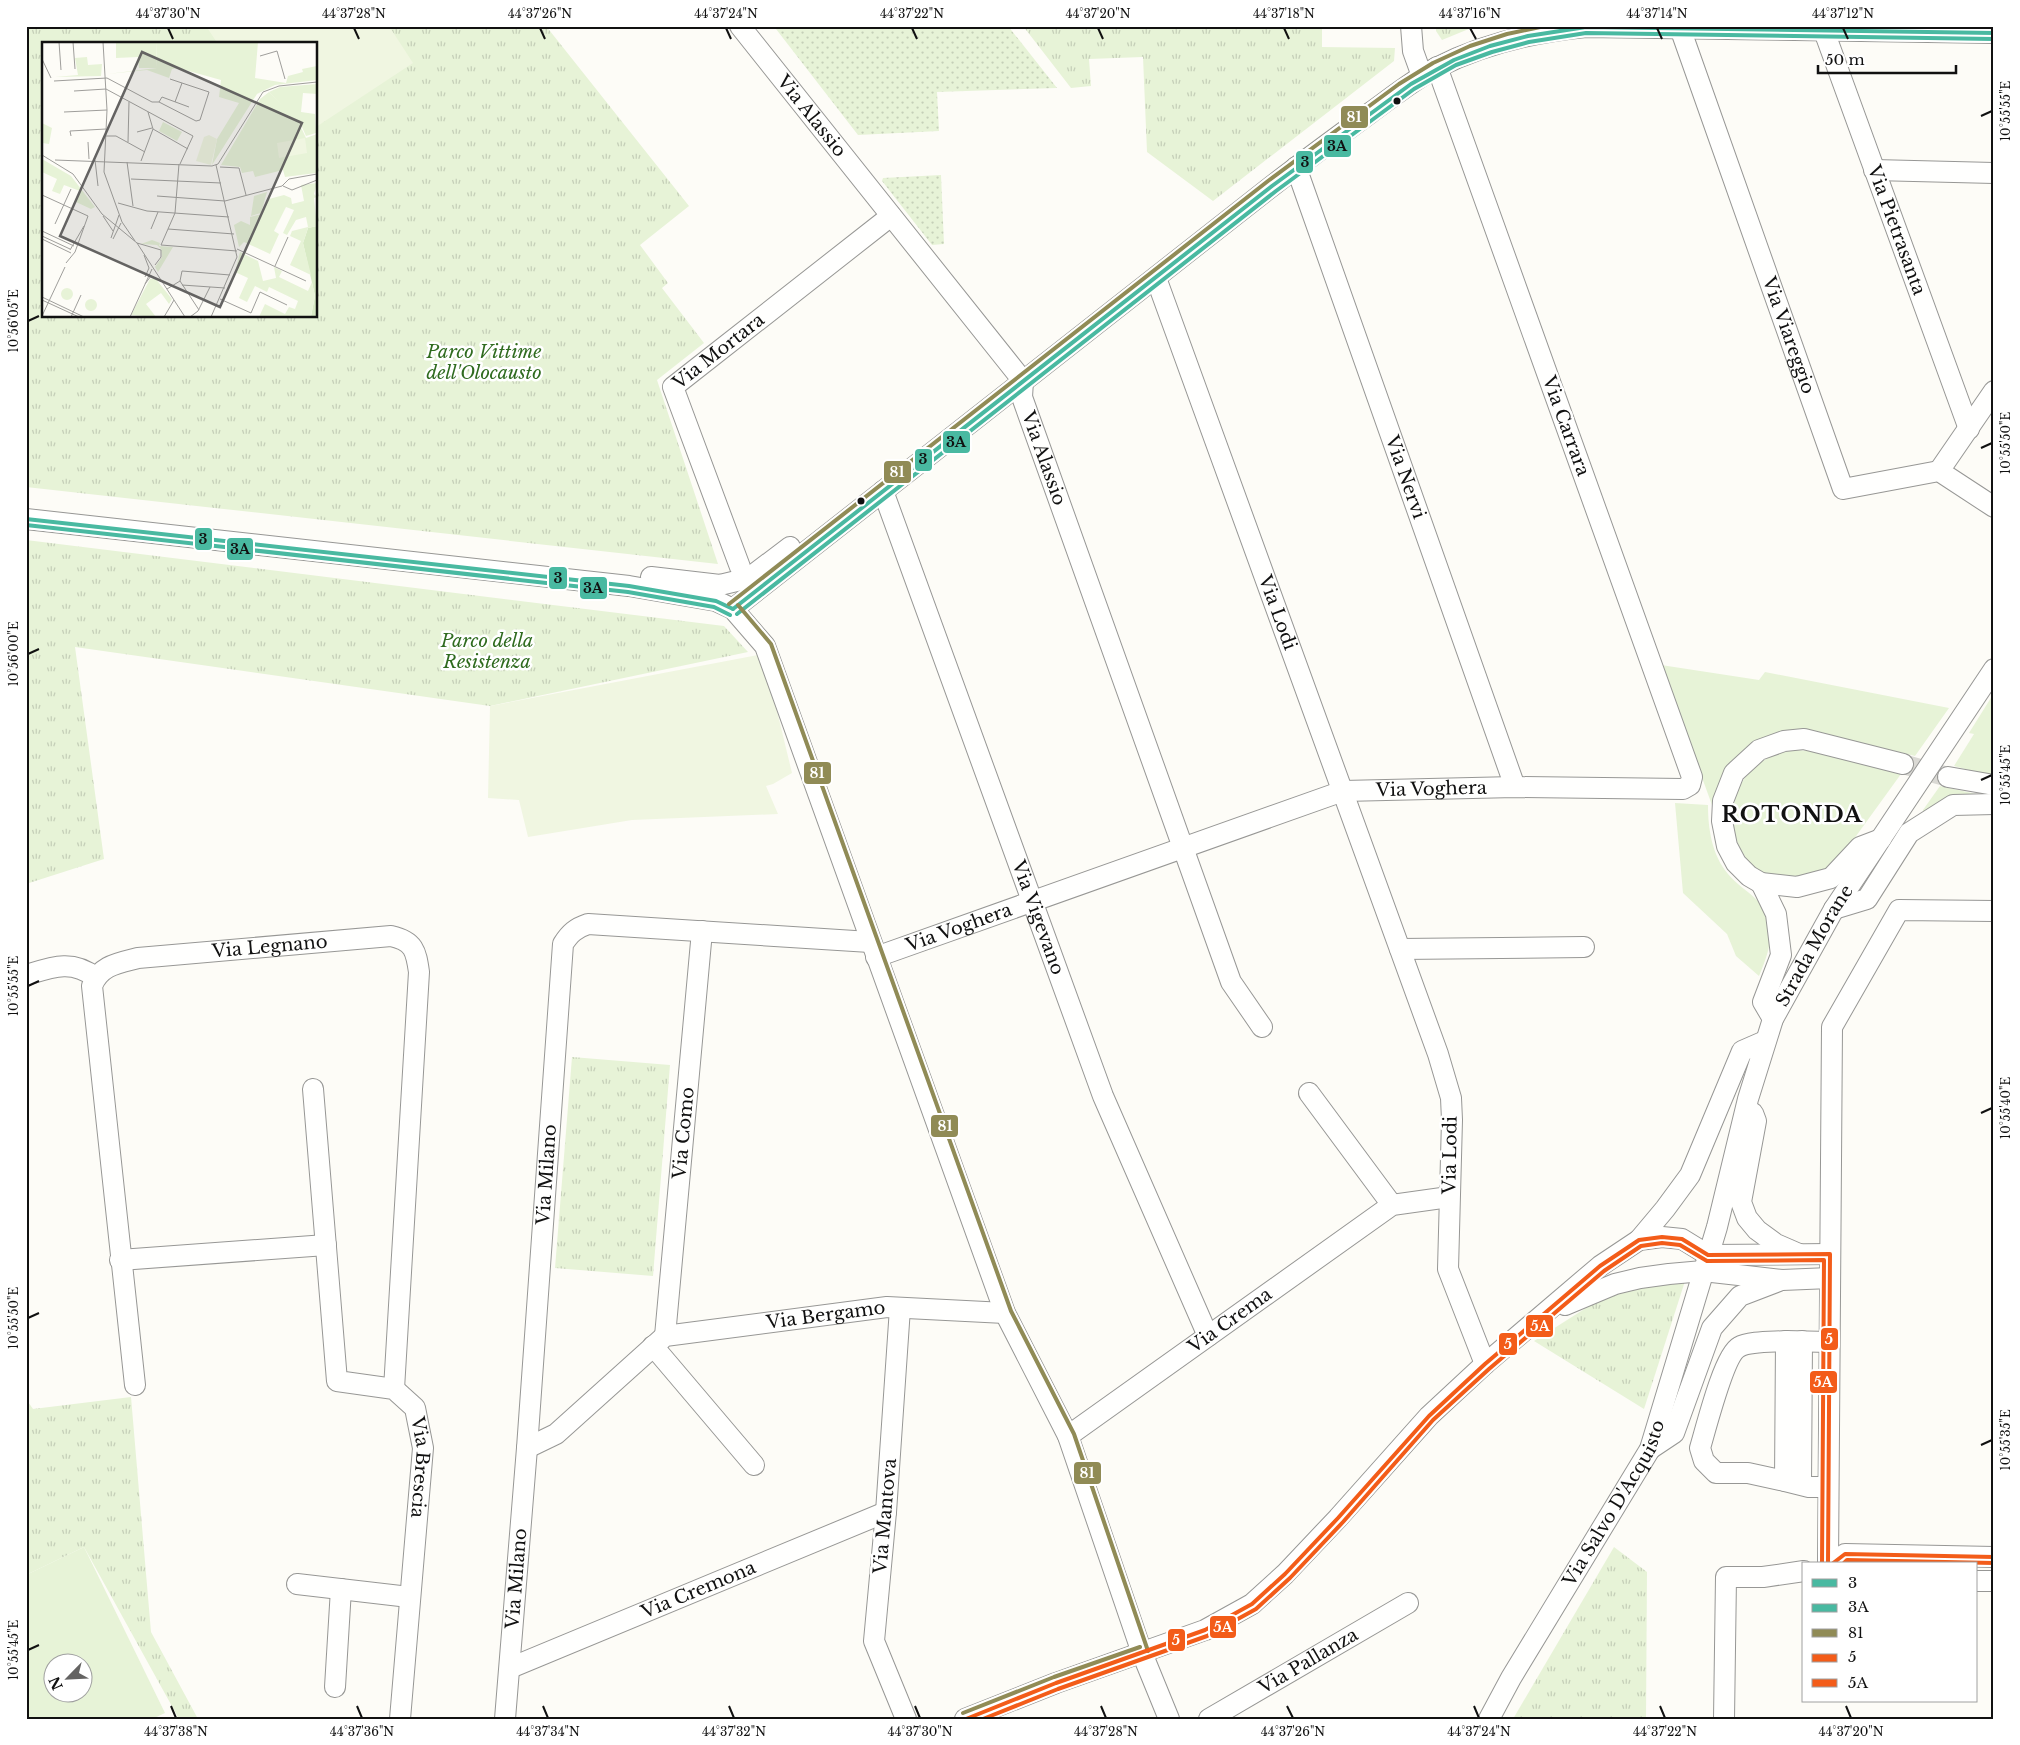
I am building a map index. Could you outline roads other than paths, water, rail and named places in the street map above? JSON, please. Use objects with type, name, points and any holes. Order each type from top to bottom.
[{"type":"street","name":"Via Alassio","points":[[740,26],[1023,381],[1022,397],[1182,849]]},
{"type":"street","name":"Via Carrara","points":[[1411,26],[1414,51],[1430,72],[1692,777],[1690,785]]},
{"type":"street","points":[[733,609],[1296,167],[1430,72],[1488,46],[1550,30],[1586,28],[1824,31],[1947,29],[1994,33]]},
{"type":"street","name":"Via Viareggio","points":[[1680,28],[1843,489],[1939,471]]},
{"type":"street","name":"Via Pietrasanta","points":[[1824,31],[1968,429]]},
{"type":"street","name":"Via Nervi","points":[[1296,167],[1515,787]]},
{"type":"street","points":[[1874,170],[1994,173]]},
{"type":"street","name":"Via Mortara","points":[[740,567],[673,387],[892,216]]},
{"type":"street","name":"Via Lodi","points":[[1156,278],[1438,1054],[1451,1098],[1448,1269],[1485,1364]]},
{"type":"street","points":[[1994,391],[1939,471],[1994,507]]},
{"type":"street","name":"Via Vigevano","points":[[883,491],[1103,1096],[1208,1336]]},
{"type":"street","points":[[26,519],[628,586],[716,601],[733,609],[765,646],[1005,1313],[1068,1436],[1142,1653],[1169,1719]]},
{"type":"street","points":[[628,586],[650,576],[720,586],[749,578],[802,538],[818,541]]},
{"type":"street","name":"Strada Morane","points":[[1705,1263],[1717,1228],[1748,1099],[1773,1019],[1834,909],[1994,669]]},
{"type":"street","points":[[1882,838],[1860,847],[1831,878],[1797,887],[1761,884],[1749,876],[1736,863],[1727,846],[1722,821],[1723,801],[1734,773],[1759,750],[1784,741],[1804,739],[1903,764]]},
{"type":"street","points":[[1948,777],[1994,785]]},
{"type":"street","name":"Via Voghera","points":[[873,950],[1033,901],[1342,791],[1515,787],[1683,789],[1690,785]]},
{"type":"street","points":[[1834,909],[1867,899],[1909,833],[1953,805],[1994,804]]},
{"type":"street","points":[[1182,849],[1231,982],[1262,1027]]},
{"type":"street","points":[[1761,884],[1776,914],[1781,956],[1763,1002],[1773,1019]]},
{"type":"street","points":[[1828,1562],[1832,1028],[1898,910],[1994,911]]},
{"type":"street","name":"Via Milano","points":[[505,1719],[527,1448],[563,944],[578,927],[588,924],[702,932],[873,950]]},
{"type":"street","name":"Via Como","points":[[659,1341],[702,932]]},
{"type":"street","name":"Via Legnano","points":[[95,977],[106,967],[138,958],[391,936],[405,939],[412,946],[417,958],[419,972],[394,1389]]},
{"type":"street","points":[[1400,948],[1584,947]]},
{"type":"street","points":[[26,976],[49,968],[69,965],[85,969],[95,977],[92,986],[120,1260],[135,1385]]},
{"type":"street","points":[[965,1719],[1056,1683],[1205,1630],[1252,1604],[1285,1574],[1338,1518],[1429,1416],[1485,1364],[1600,1266],[1639,1240],[1690,1175],[1742,1051],[1765,1040]]},
{"type":"street","points":[[313,1089],[337,1381],[394,1389]]},
{"type":"street","points":[[1309,1093],[1392,1205]]},
{"type":"street","points":[[1748,1099],[1756,1121],[1741,1202],[1747,1218],[1757,1230],[1776,1244],[1799,1254]]},
{"type":"street","name":"Via Crema","points":[[1068,1436],[1392,1205],[1450,1197]]},
{"type":"street","points":[[1639,1240],[1662,1237],[1682,1239],[1705,1263],[1782,1280],[1830,1278]]},
{"type":"street","points":[[120,1260],[326,1245]]},
{"type":"street","points":[[1549,1311],[1615,1284],[1705,1263],[1799,1254],[1830,1254]]},
{"type":"street","name":"Via Salvo D'Acquisto","points":[[1489,1719],[1516,1669],[1650,1449],[1705,1263]]},
{"type":"street","points":[[1650,1449],[1674,1433],[1712,1328],[1740,1296],[1782,1280]]},
{"type":"street","name":"Via Bergamo","points":[[659,1341],[887,1307],[1005,1313]]},
{"type":"street","name":"Via Mantova","points":[[900,1308],[886,1512],[874,1641],[906,1719]]},
{"type":"street","points":[[527,1448],[556,1434],[659,1341],[754,1465]]},
{"type":"street","points":[[1828,1487],[1809,1487],[1748,1473],[1716,1473],[1704,1461],[1700,1448],[1727,1364],[1736,1349],[1742,1345],[1794,1341],[1830,1342]]},
{"type":"street","points":[[1793,1482],[1794,1341]]},
{"type":"street","name":"Via Brescia","points":[[394,1389],[416,1408],[423,1448],[400,1719]]},
{"type":"street","name":"Via Cremona","points":[[510,1668],[886,1512]]},
{"type":"street","points":[[1835,1562],[1845,1554],[1994,1557]]},
{"type":"street","points":[[1724,1719],[1726,1577],[1763,1577],[1802,1571]]},
{"type":"street","points":[[1978,1581],[1994,1581]]},
{"type":"street","points":[[297,1584],[409,1597]]},
{"type":"street","points":[[335,1686],[341,1589]]},
{"type":"street","name":"Via Pallanza","points":[[1209,1719],[1408,1603]]},
{"type":"tunnel","points":[[1903,764],[1948,777]]},
{"type":"district","name":"ROTONDA","points":[[1792,814]]},
{"type":"park label","name":"Parco Vittime dell'Olocausto","points":[[484,362]]},
{"type":"park label","name":"Parco della Resistenza","points":[[487,651]]}]
